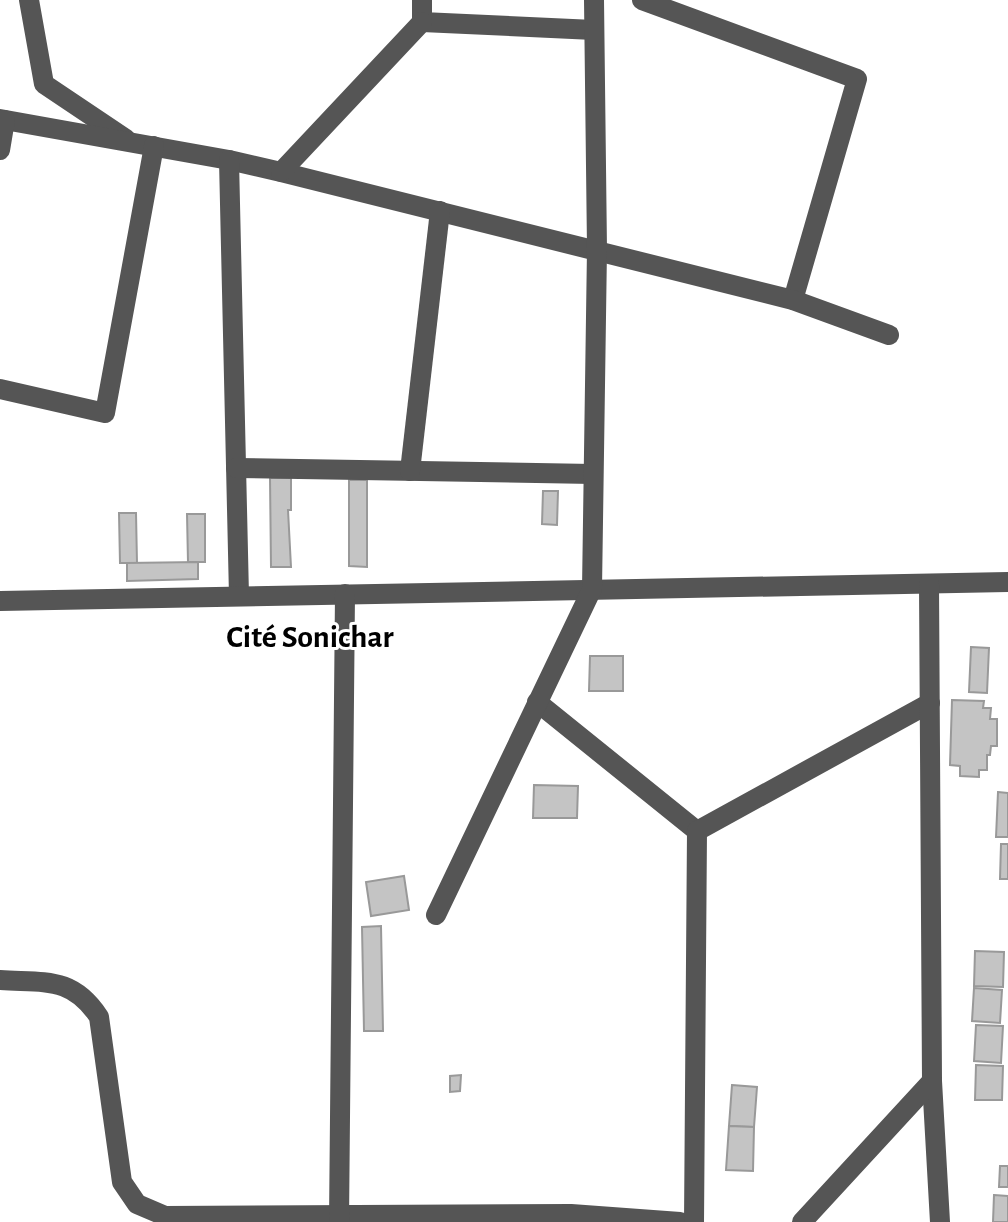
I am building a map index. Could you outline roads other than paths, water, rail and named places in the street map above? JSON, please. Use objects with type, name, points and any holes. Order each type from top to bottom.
[{"type":"street","points":[[29,0],[44,84],[132,143]]},
{"type":"street","points":[[281,172],[422,22],[422,0]]},
{"type":"street","points":[[436,915],[592,589],[597,249],[594,0]]},
{"type":"street","points":[[642,0],[857,79],[793,300]]},
{"type":"street","points":[[422,22],[594,30]]},
{"type":"street","points":[[0,150],[3,120],[229,160],[793,300],[889,335]]},
{"type":"street","points":[[0,389],[105,413],[154,146]]},
{"type":"street","points":[[229,160],[239,596]]},
{"type":"street","points":[[410,471],[440,211]]},
{"type":"street","points":[[236,468],[593,474]]},
{"type":"street","points":[[0,601],[1008,582]]},
{"type":"street","points":[[929,584],[932,1081],[940,1222]]},
{"type":"street","points":[[339,1219],[345,594]]},
{"type":"street","points":[[537,702],[697,831]]},
{"type":"street","points":[[697,831],[930,703]]},
{"type":"street","points":[[694,1222],[697,831]]},
{"type":"street","points":[[0,980],[65,985],[87,999],[99,1017],[122,1182],[137,1204],[165,1216],[339,1219],[571,1214],[680,1222]]},
{"type":"street","points":[[802,1222],[932,1081]]},
{"type":"district","name":"Cité Sonichar","points":[[310,636]]}]
